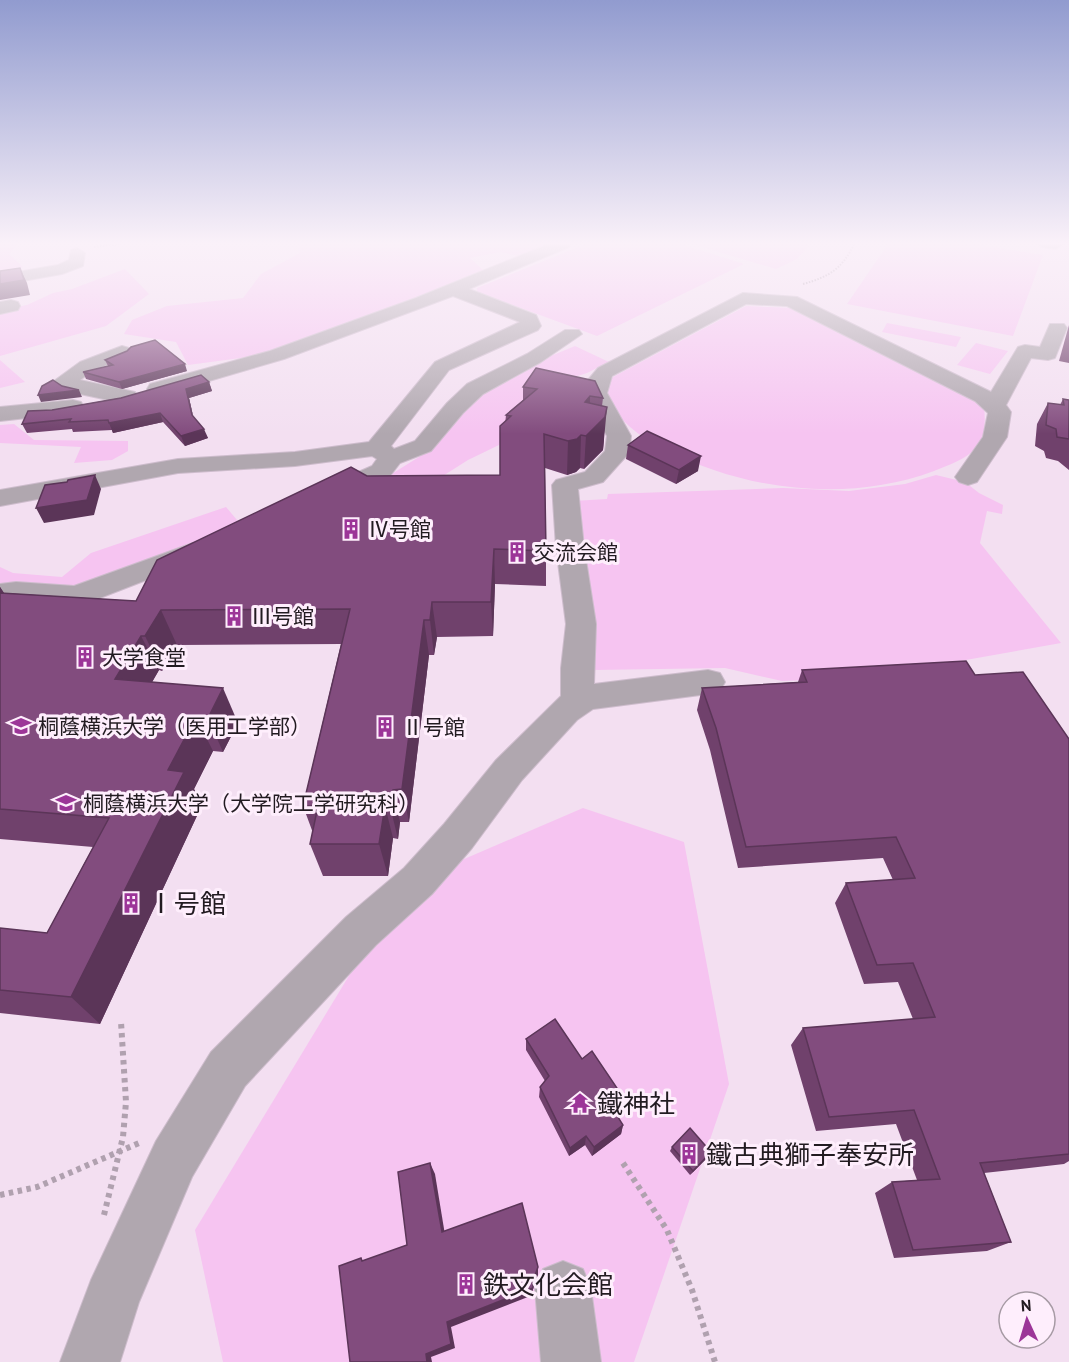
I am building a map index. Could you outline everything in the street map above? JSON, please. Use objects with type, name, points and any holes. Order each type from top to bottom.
[{"type":"street","points":[[0,414],[56,410],[126,397],[277,355],[406,308]]},
{"type":"street","points":[[308,503],[381,471],[384,453],[442,366],[531,326],[529,319],[499,308]]},
{"type":"street","points":[[578,702],[577,668],[581,624],[570,547],[565,485],[594,477],[617,453],[619,436],[596,393],[599,380],[605,372],[725,308]]},
{"type":"street","points":[[805,308],[983,396],[1000,412],[995,437],[968,477]]},
{"type":"street","points":[[994,406],[1025,351],[1048,354],[1057,328]]},
{"type":"street","points":[[0,498],[177,466],[384,453],[423,446],[455,408],[475,389],[534,358],[572,334]]},
{"type":"street","points":[[122,352],[87,366],[65,381],[74,386],[126,397]]},
{"type":"street","points":[[0,594],[16,592],[76,596],[163,565],[215,543]]},
{"type":"street","points":[[90,1362],[111,1299],[174,1159],[228,1069],[361,931],[418,881],[458,836],[508,770],[565,711],[584,698],[708,682]]},
{"type":"street","points":[[563,1289],[571,1362]]},
{"type":"path","points":[[100,1228],[120,1152],[126,1102],[122,1022]]},
{"type":"path","points":[[0,1195],[37,1187],[142,1142]]},
{"type":"path","points":[[623,1162],[667,1230],[692,1290],[714,1362]]},
{"type":"shaded area","points":[[13,308],[131,308],[106,326],[0,356],[0,310]]},
{"type":"shaded area","points":[[163,308],[405,308],[344,335],[248,357],[188,365],[176,342],[124,334],[132,320]]},
{"type":"shaded area","points":[[519,308],[655,308],[597,336]]},
{"type":"shaded area","points":[[743,308],[796,308],[971,394],[984,407],[985,421],[980,442],[974,450],[967,456],[934,471],[901,481],[867,487],[799,488],[731,476],[699,465],[653,443],[625,422],[615,409],[607,389],[613,377]]},
{"type":"shaded area","points":[[865,308],[1024,308],[1013,336]]},
{"type":"shaded area","points":[[887,323],[961,337],[956,347],[882,332]]},
{"type":"shaded area","points":[[976,343],[1008,351],[990,374],[957,365]]},
{"type":"shaded area","points":[[575,346],[609,362],[587,373],[537,389],[507,422],[499,445],[468,460],[405,500],[366,490],[435,447],[473,400],[500,377]]},
{"type":"shaded area","points":[[0,360],[25,382],[0,388]]},
{"type":"shaded area","points":[[14,424],[34,440],[128,441],[128,451],[112,460],[74,463],[81,447],[0,443],[0,425]]},
{"type":"shaded area","points":[[936,475],[965,482],[979,493],[1003,505],[1002,514],[987,511],[980,543],[1061,643],[864,678],[782,681],[725,668],[594,670],[573,501],[607,499],[608,494],[783,488],[849,491],[905,484]]},
{"type":"shaded area","points":[[226,507],[248,533],[197,571],[0,607],[0,567],[13,573],[62,577],[91,553]]},
{"type":"shaded area","points":[[583,808],[684,842],[729,1084],[634,1362],[223,1362],[195,1230],[350,974],[434,872]]},
{"type":"building","points":[[155,340],[185,364],[119,382],[83,372],[113,365],[105,360],[131,347]]},
{"type":"building","points":[[536,368],[595,381],[603,398],[590,396],[585,402],[607,407],[605,417],[586,436],[581,435],[577,439],[568,441],[544,434],[546,551],[494,549],[491,602],[432,602],[430,620],[424,620],[402,789],[393,790],[390,806],[385,806],[379,844],[310,844],[318,806],[303,806],[350,609],[161,610],[145,636],[141,636],[115,679],[223,688],[208,718],[196,717],[168,770],[184,772],[71,997],[0,990],[0,928],[47,933],[109,818],[0,809],[0,593],[136,601],[157,560],[351,467],[367,476],[500,475],[500,426],[511,416],[506,415],[537,389],[523,387]]},
{"type":"building","points":[[201,375],[209,382],[186,389],[192,415],[204,429],[181,436],[160,413],[109,423],[108,420],[69,422],[71,419],[22,424],[28,411],[52,410],[121,398]]},
{"type":"building","points":[[53,380],[62,386],[79,390],[38,395],[42,386]]},
{"type":"building","points":[[1063,399],[1069,400],[1069,439],[1057,437],[1056,429],[1046,425],[1048,403],[1064,405]]},
{"type":"building","points":[[647,431],[701,456],[679,470],[628,445]]},
{"type":"building","points":[[95,475],[87,500],[36,508],[45,485]]},
{"type":"building","points":[[966,661],[975,675],[1023,672],[1069,739],[1069,1154],[980,1163],[1011,1242],[913,1250],[892,1182],[940,1179],[914,1110],[829,1117],[803,1028],[935,1017],[913,963],[877,965],[846,883],[915,878],[896,837],[746,847],[716,728],[702,688],[807,682],[802,670]]},
{"type":"building","points":[[555,1019],[582,1059],[592,1051],[621,1094],[609,1103],[623,1125],[594,1147],[586,1136],[570,1148],[540,1087],[549,1076],[526,1039]]},
{"type":"building","name":"鐵古典獅子奉安所","points":[[690,1128],[711,1152],[693,1171],[672,1147]]},
{"type":"building","name":"鉄文化会館","points":[[430,1163],[442,1232],[522,1203],[538,1267],[533,1288],[447,1322],[451,1344],[426,1354],[427,1362],[350,1362],[339,1266],[361,1258],[362,1261],[407,1245],[398,1172]]},
{"type":"place","name":"Ⅳ号館","points":[[351,529]]},
{"type":"place","name":"交流会館","points":[[517,552]]},
{"type":"place","name":"Ⅲ号館","points":[[234,616]]},
{"type":"place","name":"大学食堂","points":[[85,657]]},
{"type":"place","name":"桐蔭横浜大学（医用工学部）","points":[[21,726]]},
{"type":"place","name":"Ⅱ号館","points":[[385,727]]},
{"type":"place","name":"桐蔭横浜大学（大学院工学研究科）","points":[[66,803]]},
{"type":"place","name":"Ⅰ号館","points":[[131,903]]},
{"type":"place","name":"鐵神社","points":[[580,1103]]},
{"type":"place","name":"鐵古典獅子奉安所","points":[[689,1154]]},
{"type":"place","name":"鉄文化会館","points":[[466,1284]]}]
